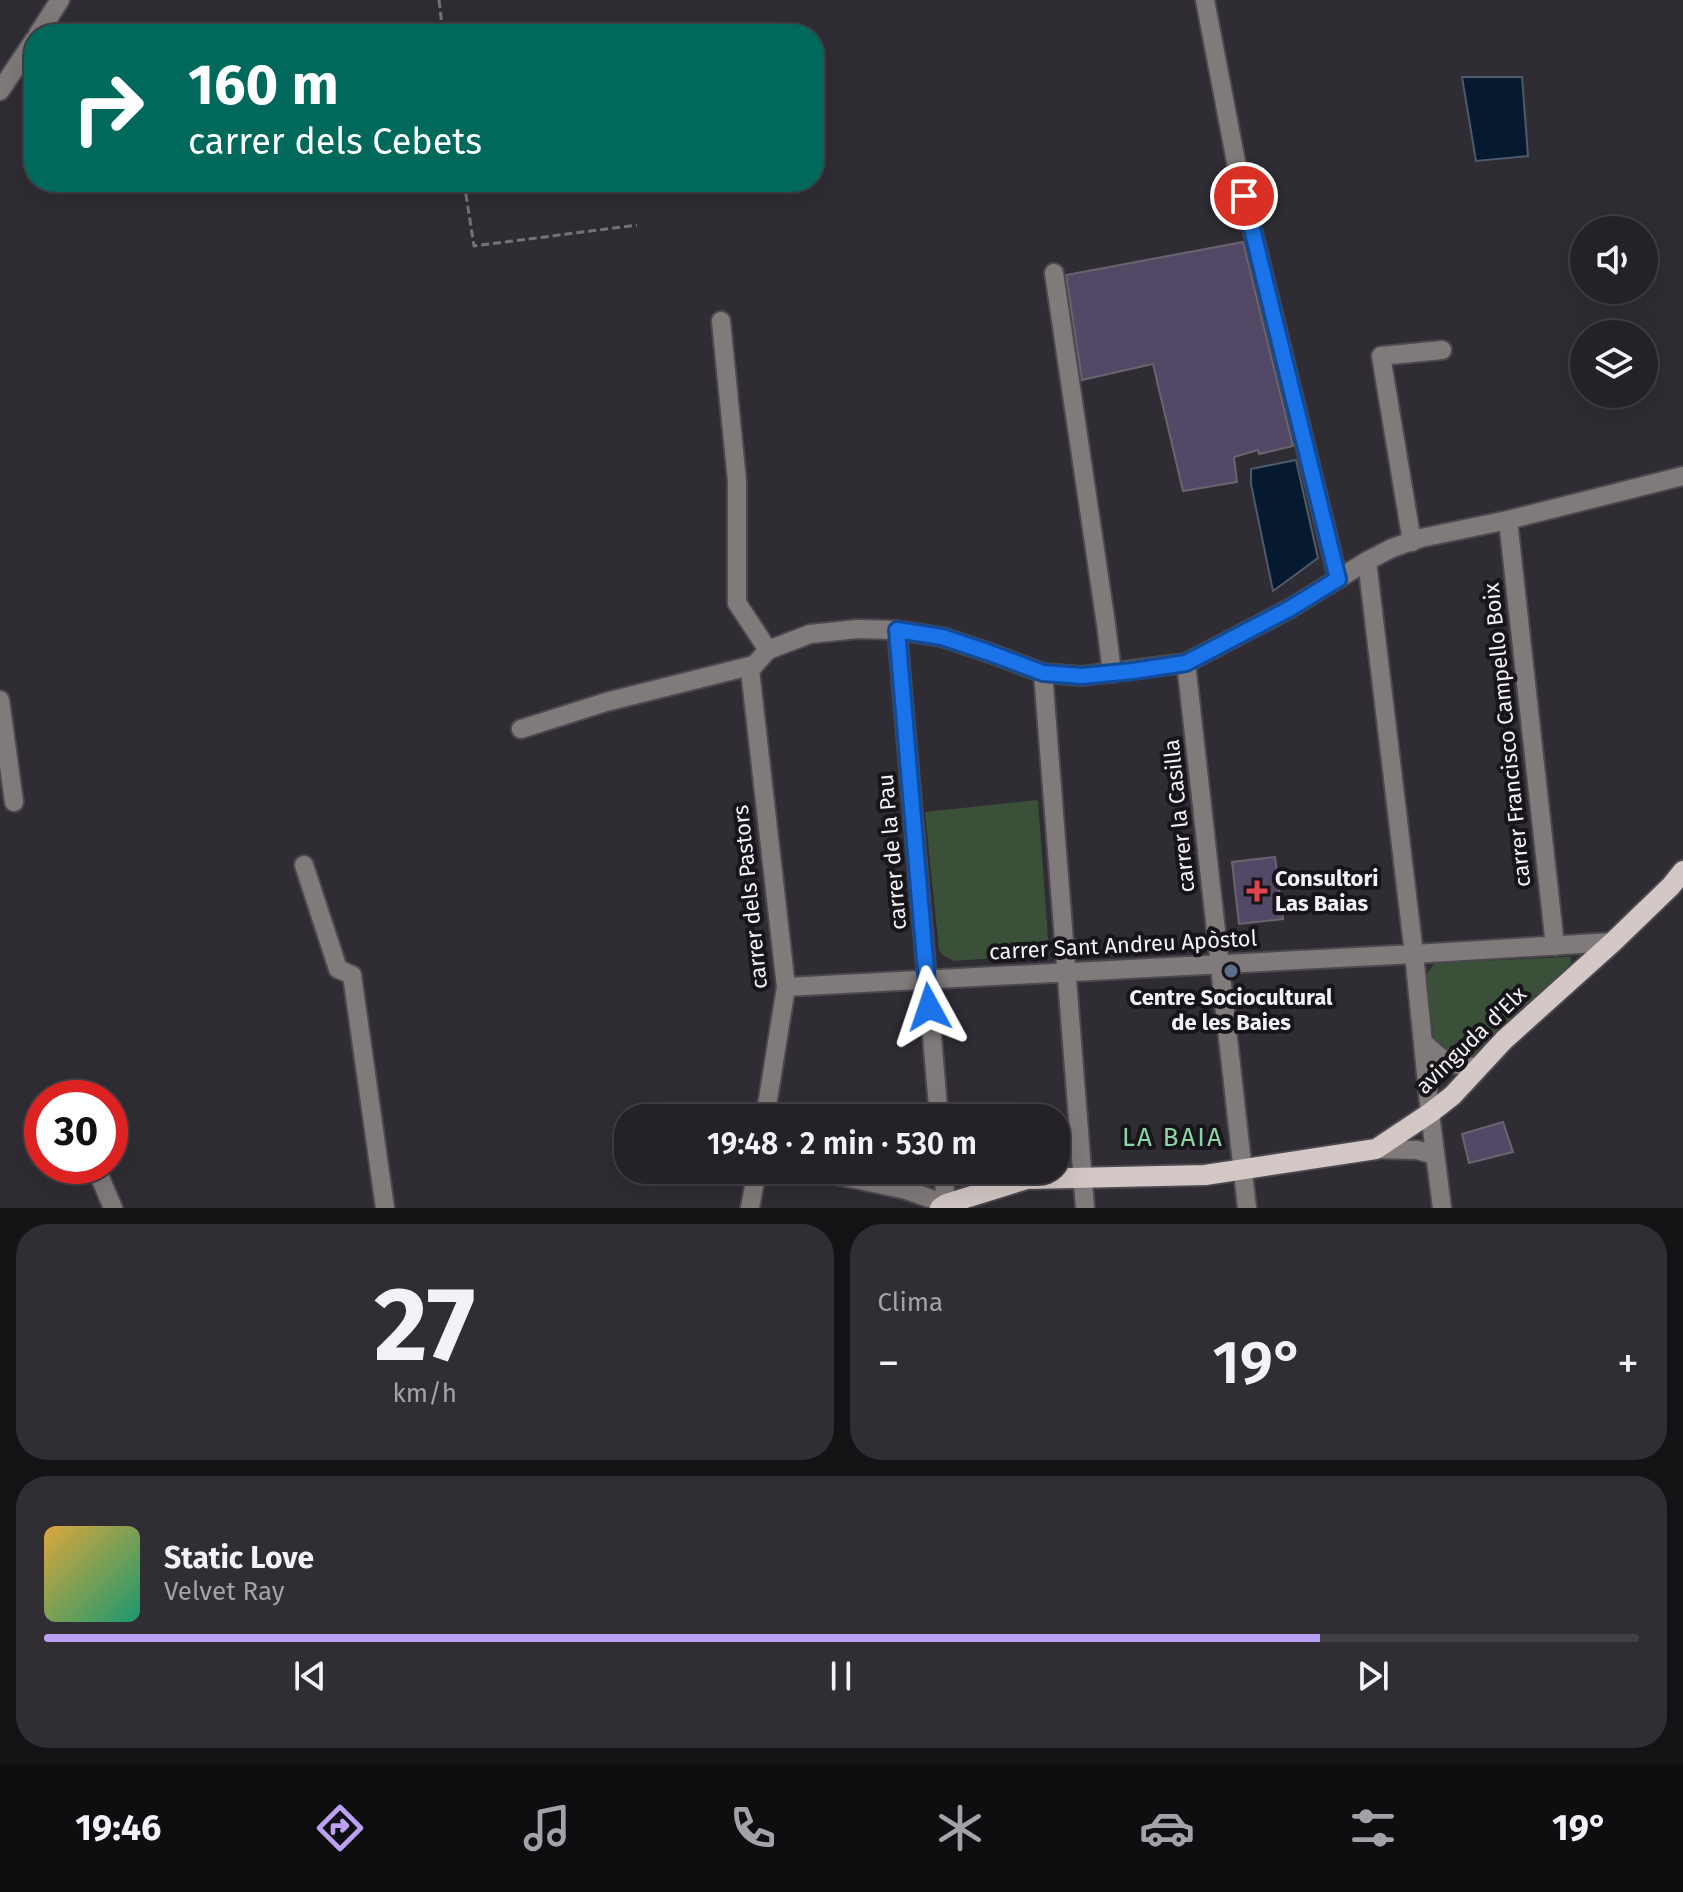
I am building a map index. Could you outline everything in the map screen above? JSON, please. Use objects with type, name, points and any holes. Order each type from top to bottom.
[{"type":"main road","name":"avinguda d'Elx","points":[[943,1206],[1027,1179],[1205,1175],[1376,1149],[1453,1095],[1551,997],[1679,880]]},
{"type":"street","points":[[44,24],[60,0]]},
{"type":"street","points":[[1205,0],[1237,167],[1338,579]]},
{"type":"street","points":[[0,91],[24,55]]},
{"type":"street","points":[[1054,273],[1112,673]]},
{"type":"street","points":[[721,321],[737,481],[737,603],[768,650]]},
{"type":"street","points":[[1412,542],[1381,356],[1442,350]]},
{"type":"street","points":[[521,729],[606,702],[752,667],[768,650],[810,634],[857,629],[897,630],[942,637],[1043,673],[1082,676],[1186,663],[1289,609],[1392,548],[1683,476]]},
{"type":"street","points":[[1651,484],[1683,489]]},
{"type":"street","name":"carrer Francisco Campello Boix","points":[[1508,520],[1555,946]]},
{"type":"street","points":[[1367,561],[1442,1208]]},
{"type":"street","name":"carrer de la Pau","points":[[897,630],[938,1104]]},
{"type":"street","name":"carrer la Casilla","points":[[1186,663],[1247,1208]]},
{"type":"street","name":"carrer dels Pastors","points":[[752,667],[786,987],[767,1104]]},
{"type":"street","points":[[1043,673],[1085,1208]]},
{"type":"street","points":[[0,700],[14,802]]},
{"type":"street","points":[[304,865],[338,969],[352,975],[385,1208]]},
{"type":"street","name":"carrer Sant Andreu Apòstol","points":[[786,987],[1613,942]]},
{"type":"street","points":[[1423,1042],[1440,1058],[1457,1066],[1479,1067]]},
{"type":"street","points":[[1376,1149],[1417,1150],[1435,1155]]},
{"type":"street","points":[[103,1184],[113,1208]]},
{"type":"street","points":[[750,1208],[754,1184]]},
{"type":"street","points":[[878,1184],[906,1190],[943,1206],[943,1184]]},
{"type":"path","points":[[439,0],[442,24]]},
{"type":"path","points":[[466,192],[474,246],[637,225]]},
{"type":"green space","points":[[1038,800],[1048,939],[1037,955],[954,961],[944,956],[939,950],[925,812]]},
{"type":"green space","points":[[1571,957],[1571,963],[1468,1063],[1435,1048],[1426,975],[1435,963]]},
{"type":"water","points":[[1462,77],[1522,77],[1528,156],[1476,161]]},
{"type":"water","points":[[1296,460],[1318,558],[1273,591],[1251,484],[1251,469]]},
{"type":"building","points":[[1243,242],[1293,446],[1259,454],[1258,450],[1234,457],[1237,482],[1183,491],[1153,364],[1082,380],[1066,275]]},
{"type":"building","name":"Consultori Las Baias","points":[[1275,857],[1283,919],[1239,924],[1232,862]]},
{"type":"building","points":[[1503,1122],[1513,1152],[1469,1163],[1462,1134]]},
{"type":"place","name":"Consultori Las Baias","points":[[1257,891]]},
{"type":"place","name":"Centre Sociocultural de les Baies","points":[[1231,971]]},
{"type":"district","name":"LA BAIA","points":[[1173,1137]]},
{"type":"route","points":[[929,1007],[897,630],[942,637],[1043,673],[1082,676],[1133,671],[1186,663],[1289,609],[1338,579],[1244,196]]}]
